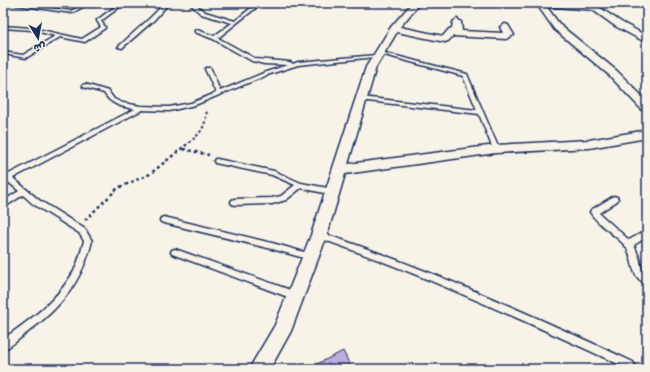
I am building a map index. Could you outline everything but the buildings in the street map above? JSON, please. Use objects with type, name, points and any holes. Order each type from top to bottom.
[{"type":"street","points":[[260,369],[282,331],[311,257],[333,192],[371,67],[394,30],[416,3]]},
{"type":"street","points":[[587,3],[618,24],[647,40]]},
{"type":"street","points":[[540,4],[557,27],[613,74],[647,108]]},
{"type":"street","points":[[394,30],[445,39],[450,33],[457,30],[457,22]]},
{"type":"street","points":[[450,33],[506,36],[509,34],[505,27]]},
{"type":"street","points":[[339,170],[496,149],[589,144],[647,134]]},
{"type":"lane","points":[[10,3],[72,12],[88,3]]},
{"type":"lane","points":[[37,7],[44,3]]},
{"type":"lane","points":[[94,3],[140,6],[148,4],[166,4]]},
{"type":"lane","points":[[191,3],[203,13],[236,22]]},
{"type":"lane","points":[[215,38],[260,3]]},
{"type":"lane","points":[[120,47],[152,19],[166,4]]},
{"type":"lane","points":[[540,4],[595,9]]},
{"type":"lane","points":[[3,27],[24,27],[84,41],[103,27],[100,21],[120,5]]},
{"type":"lane","points":[[197,31],[215,38],[254,60],[298,64]]},
{"type":"lane","points":[[3,53],[24,57],[60,35]]},
{"type":"lane","points":[[85,86],[106,92],[110,100],[122,105],[141,108],[169,109],[208,99],[268,73],[298,64],[378,54],[465,75],[482,112],[496,149]]},
{"type":"lane","points":[[208,69],[219,94]]},
{"type":"lane","points":[[361,99],[482,112]]},
{"type":"lane","points":[[3,345],[54,305],[79,271],[86,254],[88,241],[82,231],[23,192],[5,178],[141,108]]},
{"type":"lane","points":[[217,161],[274,173],[300,185],[333,192]]},
{"type":"lane","points":[[235,202],[272,201],[283,198],[300,185]]},
{"type":"lane","points":[[3,204],[23,192]]},
{"type":"lane","points":[[614,199],[594,212],[629,244],[635,257],[638,272],[647,280]]},
{"type":"lane","points":[[164,220],[311,257]]},
{"type":"lane","points":[[629,244],[647,233]]},
{"type":"lane","points":[[319,235],[359,248],[497,304],[630,365]]},
{"type":"lane","points":[[175,252],[296,296]]},
{"type":"path","points":[[77,228],[118,188],[150,174],[200,134],[206,118],[208,99]]},
{"type":"path","points":[[182,149],[206,154],[217,161]]}]
